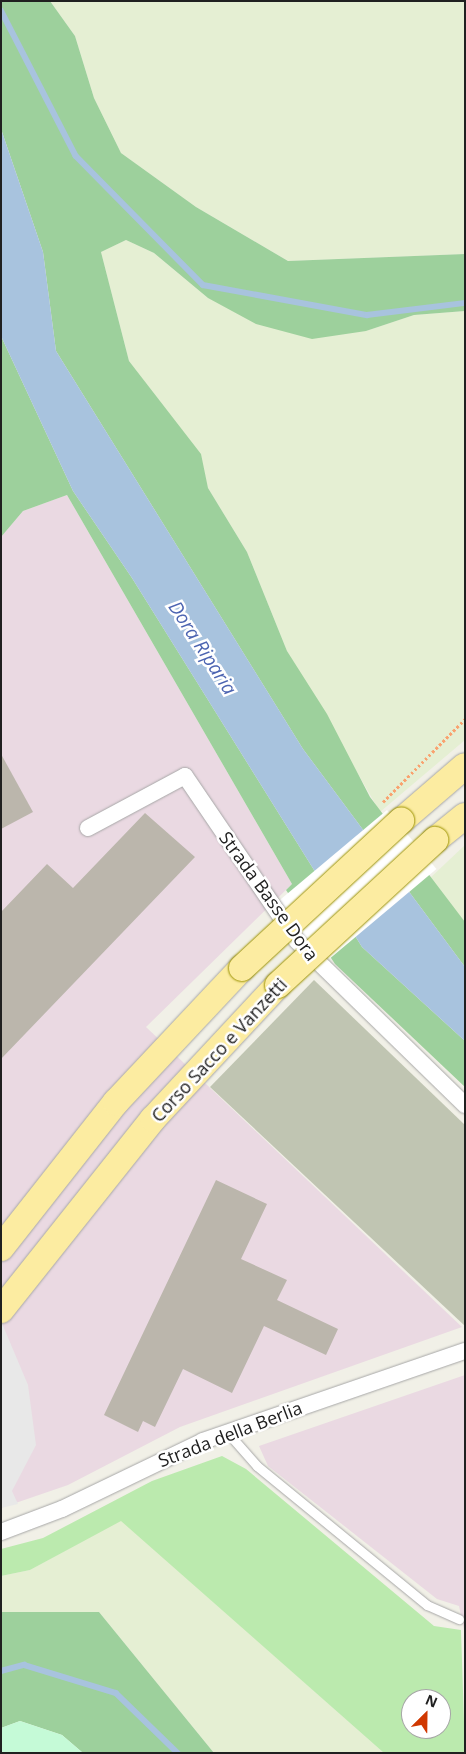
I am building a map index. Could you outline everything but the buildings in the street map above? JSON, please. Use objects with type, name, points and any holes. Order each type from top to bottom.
[{"type":"main road","points":[[1,1248],[116,1102],[242,968],[401,821],[465,766]]},
{"type":"main road","name":"Corso Sacco e Vanzetti","points":[[1,1310],[74,1214],[219,1047],[278,985],[435,840],[465,816]]},
{"type":"street","name":"Strada Basse Dora","points":[[88,828],[185,776],[297,941],[465,1105]]},
{"type":"street","name":"Strada della Berlia","points":[[1,1532],[19,1528],[145,1466],[228,1433],[465,1351]]},
{"type":"lane","points":[[228,1433],[256,1466],[412,1592],[442,1614],[459,1619]]},
{"type":"path","points":[[382,802],[465,719]]},
{"type":"shaded area","points":[[50,1],[465,1],[465,254],[288,261],[196,207],[121,153],[94,98],[75,36]]},
{"type":"shaded area","points":[[126,240],[154,253],[208,298],[366,331],[414,315],[465,311],[465,740],[380,812],[287,651],[247,552],[208,488],[200,454],[129,361],[101,252]]},
{"type":"shaded area","points":[[67,495],[292,884],[146,1027],[462,1327],[180,1427],[68,1485],[1,1508],[1,537],[23,511]]},
{"type":"shaded area","points":[[465,845],[465,922],[429,879]]},
{"type":"shaded area","points":[[314,980],[465,1125],[465,1326],[210,1087]]},
{"type":"shaded area","points":[[1,1321],[28,1385],[36,1445],[12,1491],[18,1504],[1,1508]]},
{"type":"shaded area","points":[[465,1375],[465,1635],[459,1606],[437,1599],[268,1466],[259,1446]]},
{"type":"shaded area","points":[[121,1520],[384,1753],[214,1753],[99,1612],[1,1612],[1,1576],[30,1570]]},
{"type":"green space","points":[[1,1],[50,1],[75,36],[94,98],[121,153],[196,207],[288,261],[465,254],[465,311],[414,315],[366,331],[312,339],[256,324],[208,298],[154,253],[126,240],[101,252],[129,361],[201,454],[208,488],[247,552],[287,651],[327,714],[370,797],[465,922],[465,967],[303,749],[56,351],[43,252],[1,129]]},
{"type":"green space","points":[[1,336],[73,491],[132,578],[362,947],[465,1041],[465,1087],[335,964],[286,890],[292,884],[67,495],[23,511],[1,537]]},
{"type":"green space","points":[[222,1456],[246,1469],[434,1626],[461,1630],[465,1753],[384,1753],[121,1521],[30,1570],[1,1576],[1,1549],[43,1538],[152,1481]]},
{"type":"green space","points":[[1,1612],[99,1612],[214,1753],[83,1753],[62,1735],[20,1721],[1,1728]]},
{"type":"green space","points":[[20,1721],[62,1735],[83,1753],[1,1753],[1,1728]]},
{"type":"water","name":"Dora Riparia","points":[[1,129],[43,252],[56,351],[303,749],[465,967],[465,1041],[362,947],[132,578],[73,491],[1,336]]},
{"type":"pier","points":[[387,810],[436,869],[325,962],[276,903]]},
{"type":"waterway","points":[[1,10],[76,156],[203,285],[367,315],[465,303]]},
{"type":"waterway","points":[[1,1671],[24,1665],[116,1693],[178,1753]]}]
